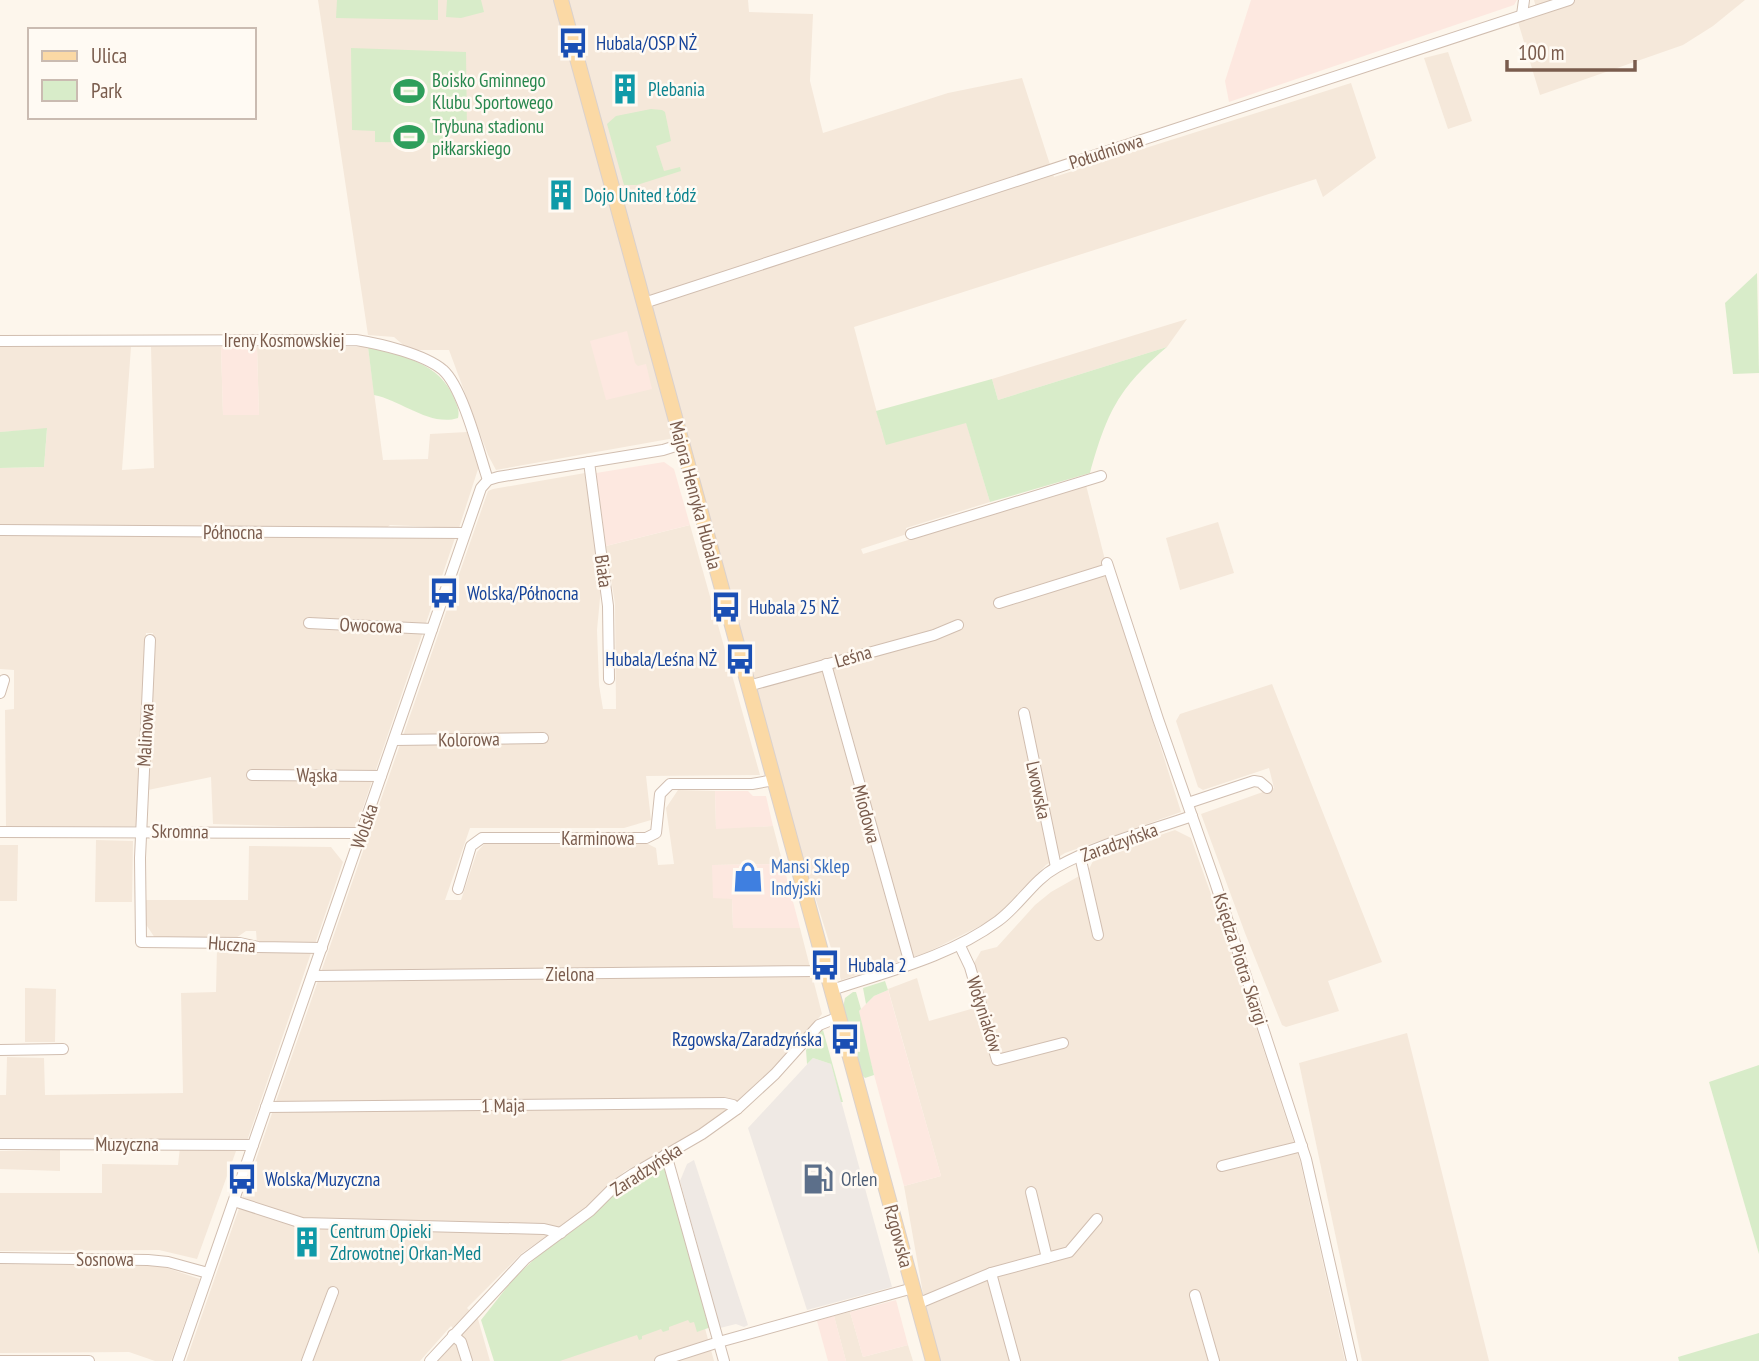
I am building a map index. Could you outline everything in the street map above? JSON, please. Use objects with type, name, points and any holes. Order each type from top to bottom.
[{"type":"main road","name":"Majora Henryka Hubala","points":[[561,0],[832,990]]},
{"type":"main road","name":"Rzgowska","points":[[832,990],[933,1361]]},
{"type":"street","points":[[1522,15],[1524,0]]},
{"type":"street","name":"Południowa","points":[[644,303],[1569,0]]},
{"type":"street","name":"Ireny Kosmowskiej","points":[[0,341],[356,340],[382,345],[424,359],[444,371],[460,396],[488,480]]},
{"type":"street","points":[[488,480],[663,450],[682,444]]},
{"type":"street","name":"Biała","points":[[589,463],[608,606],[609,679]]},
{"type":"street","points":[[911,534],[1101,476]]},
{"type":"street","name":"Wolska","points":[[178,1361],[465,533],[481,488],[488,480]]},
{"type":"street","name":"Północna","points":[[0,530],[465,533]]},
{"type":"street","name":"Księdza Piotra Skargi","points":[[999,603],[1107,566],[1302,1146],[1352,1361]]},
{"type":"street","name":"Owocowa","points":[[309,623],[432,629]]},
{"type":"street","name":"Leśna","points":[[748,686],[934,635],[958,625]]},
{"type":"street","name":"Malinowa","points":[[141,942],[141,831],[150,640]]},
{"type":"street","name":"Miodowa","points":[[826,664],[910,964]]},
{"type":"street","points":[[0,693],[5,680]]},
{"type":"street","name":"Lwowska","points":[[1024,713],[1056,867]]},
{"type":"street","name":"Kolorowa","points":[[394,740],[544,738]]},
{"type":"street","name":"Wąska","points":[[252,775],[381,776]]},
{"type":"street","name":"Karminowa","points":[[458,889],[470,850],[475,842],[482,838],[652,837],[658,824],[660,794],[670,785],[752,784],[774,780]]},
{"type":"street","points":[[1188,803],[1254,781],[1267,788]]},
{"type":"street","name":"Zaradzyńska","points":[[832,990],[960,946],[1000,920],[1037,882],[1056,867],[1192,816]]},
{"type":"street","name":"Skromna","points":[[0,832],[361,833]]},
{"type":"street","points":[[1080,856],[1098,935]]},
{"type":"street","name":"Huczna","points":[[141,942],[240,943],[258,947],[322,948]]},
{"type":"street","name":"Wołyniaków","points":[[960,946],[970,967],[997,1060],[1063,1043]]},
{"type":"street","name":"Zielona","points":[[313,976],[814,971],[826,968]]},
{"type":"street","name":"Zaradzyńska","points":[[430,1361],[525,1259],[590,1211],[615,1186],[702,1134],[737,1109],[775,1074],[819,1025],[839,1017]]},
{"type":"street","points":[[0,1050],[63,1049]]},
{"type":"street","name":"1 Maja","points":[[267,1107],[724,1103],[737,1109]]},
{"type":"street","name":"Muzyczna","points":[[0,1144],[253,1145]]},
{"type":"street","points":[[1222,1166],[1302,1146]]},
{"type":"street","points":[[666,1154],[724,1361]]},
{"type":"street","points":[[1031,1192],[1048,1258]]},
{"type":"street","points":[[234,1200],[302,1223],[548,1229],[561,1233]]},
{"type":"street","points":[[917,1304],[991,1273],[1069,1252],[1097,1219]]},
{"type":"street","name":"Sosnowa","points":[[0,1258],[148,1260],[168,1262],[208,1273]]},
{"type":"street","points":[[991,1273],[1015,1361]]},
{"type":"street","points":[[660,1361],[913,1288]]},
{"type":"street","points":[[307,1361],[333,1293]]},
{"type":"street","points":[[1195,1295],[1214,1361]]},
{"type":"street","points":[[453,1335],[461,1342],[467,1361]]},
{"type":"street","points":[[0,1361],[89,1361]]},
{"type":"shaded area","points":[[318,0],[748,0],[749,12],[813,14],[810,81],[823,133],[948,93],[1022,78],[1054,177],[1351,83],[1376,158],[1323,197],[1316,179],[854,327],[883,435],[966,422],[990,502],[906,528],[907,534],[861,549],[863,554],[1086,485],[1118,611],[1181,812],[1065,853],[1046,865],[996,916],[982,925],[926,953],[841,980],[786,804],[686,436],[496,470],[449,350],[409,350],[394,337],[368,335]]},
{"type":"shaded area","points":[[1251,0],[1517,0],[1514,5],[1229,102],[1225,81]]},
{"type":"shaded area","points":[[1534,0],[1745,0],[1713,26],[1683,45],[1540,95],[1518,22],[1538,15]]},
{"type":"shaded area","points":[[1448,52],[1472,121],[1448,129],[1424,58]]},
{"type":"shaded area","points":[[1187,319],[1167,347],[998,400],[992,379]]},
{"type":"shaded area","points":[[627,331],[635,363],[638,366],[646,364],[652,389],[606,400],[590,341]]},
{"type":"shaded area","points":[[0,347],[131,347],[122,470],[154,468],[151,347],[221,347],[223,415],[259,415],[257,347],[368,347],[383,460],[428,459],[430,434],[467,432],[479,466],[459,528],[390,525],[385,529],[0,527],[0,468],[44,467],[47,429],[0,432]]},
{"type":"shaded area","points":[[221,347],[257,347],[259,415],[223,415]]},
{"type":"shaded area","points":[[664,462],[674,469],[690,525],[606,546],[596,473]]},
{"type":"shaded area","points":[[585,473],[601,588],[597,630],[599,685],[603,709],[616,709],[615,604],[606,546],[690,525],[760,775],[646,776],[651,820],[624,828],[470,828],[445,900],[461,900],[477,852],[485,843],[646,843],[656,848],[658,865],[674,864],[666,808],[678,790],[715,791],[716,828],[773,826],[783,864],[712,865],[732,899],[733,927],[800,928],[822,1014],[771,1074],[707,1127],[625,1171],[580,1213],[522,1253],[467,1308],[478,1319],[490,1361],[471,1361],[463,1338],[451,1326],[420,1361],[186,1361],[488,491]]},
{"type":"shaded area","points":[[1218,522],[1234,573],[1180,590],[1166,538]]},
{"type":"shaded area","points":[[0,535],[455,538],[356,828],[213,824],[211,777],[148,790],[153,633],[146,633],[139,826],[6,826],[5,710],[14,709],[14,670],[0,669]]},
{"type":"shaded area","points":[[1272,684],[1382,962],[1328,981],[1339,1011],[1286,1027],[1282,1025],[1245,933],[1201,814],[1274,788],[1269,768],[1203,790],[1198,787],[1176,721],[1180,714]]},
{"type":"shaded area","points":[[715,791],[748,791],[753,796],[766,796],[773,826],[716,829]]},
{"type":"shaded area","points":[[1175,830],[1191,838],[1300,1161],[1345,1361],[940,1361],[925,1305],[904,1186],[941,1176],[888,989],[917,978],[929,1021],[985,1005],[974,963],[981,951],[997,947],[1035,905],[1051,892],[1088,871],[1095,857]]},
{"type":"shaded area","points":[[96,840],[133,841],[132,902],[95,902]]},
{"type":"shaded area","points":[[0,845],[18,845],[17,901],[0,901]]},
{"type":"shaded area","points":[[249,846],[331,847],[343,862],[315,944],[257,944],[256,931],[246,931],[236,938],[155,938],[145,923],[145,900],[248,900]]},
{"type":"shaded area","points":[[783,864],[800,928],[733,928],[732,899],[713,898],[712,865]]},
{"type":"shaded area","points":[[217,948],[312,950],[247,1141],[0,1138],[0,1095],[6,1095],[7,1057],[44,1058],[45,1095],[183,1093],[181,993],[216,992]]},
{"type":"shaded area","points":[[25,988],[56,989],[55,1042],[25,1042]]},
{"type":"shaded area","points":[[888,990],[941,1176],[904,1186],[859,1011],[874,996]]},
{"type":"shaded area","points":[[1407,1033],[1489,1361],[1362,1361],[1299,1063]]},
{"type":"shaded area","points":[[813,1058],[831,1064],[892,1287],[807,1310],[748,1128]]},
{"type":"shaded area","points":[[180,1147],[236,1151],[197,1259],[159,1250],[0,1251],[0,1193],[102,1193],[102,1164],[178,1165]]},
{"type":"shaded area","points":[[60,1150],[60,1171],[0,1169],[0,1151]]},
{"type":"shaded area","points":[[694,1160],[748,1325],[744,1327],[736,1324],[720,1328],[680,1181],[687,1164]]},
{"type":"shaded area","points":[[0,1264],[161,1266],[200,1279],[171,1361],[155,1361],[129,1352],[0,1353]]},
{"type":"shaded area","points":[[696,1296],[714,1361],[551,1361]]},
{"type":"shaded area","points":[[896,1300],[908,1345],[863,1357],[850,1312]]},
{"type":"shaded area","points":[[850,1312],[863,1357],[908,1345],[913,1361],[846,1361],[834,1316]]},
{"type":"shaded area","points":[[834,1316],[846,1361],[828,1361],[817,1321]]},
{"type":"shaded area","points":[[454,1343],[462,1350],[465,1361],[438,1361]]},
{"type":"green space","points":[[337,0],[438,0],[438,20],[336,18]]},
{"type":"green space","points":[[447,0],[481,0],[484,12],[461,18],[446,17]]},
{"type":"green space","name":"Boisko Gminnego Klubu Sportowego","points":[[351,48],[466,52],[467,132],[443,132],[443,143],[375,142],[375,131],[352,130]]},
{"type":"green space","points":[[651,109],[665,112],[671,141],[656,146],[664,171],[680,167],[681,171],[637,185],[624,185],[607,124],[616,116]]},
{"type":"green space","points":[[1757,273],[1759,373],[1733,374],[1725,303]]},
{"type":"green space","points":[[368,347],[429,368],[439,376],[454,398],[458,418],[447,420],[426,416],[374,395]]},
{"type":"green space","points":[[1167,347],[1137,376],[1116,403],[1102,434],[1090,473],[990,502],[966,423],[886,445],[876,411],[992,379],[998,400]]},
{"type":"green space","points":[[47,428],[44,467],[0,468],[0,432]]},
{"type":"green space","points":[[885,981],[888,990],[874,996],[866,1004],[863,988]]},
{"type":"green space","points":[[856,992],[861,1009],[859,1011],[874,1075],[865,1078],[861,1074],[843,1008],[845,998]]},
{"type":"green space","points":[[823,1030],[843,1102],[831,1064],[813,1058],[807,1064],[806,1050]]},
{"type":"green space","points":[[1759,1065],[1759,1254],[1709,1082]]},
{"type":"green space","points":[[662,1161],[711,1327],[697,1332],[694,1322],[690,1323],[688,1320],[669,1327],[669,1330],[663,1332],[661,1329],[642,1336],[639,1340],[637,1335],[560,1361],[494,1361],[481,1320],[515,1277],[539,1255],[586,1221],[630,1179]]},
{"type":"green space","points":[[1759,1333],[1759,1361],[1679,1361],[1678,1357]]},
{"type":"place","name":"Hubala/OSP NŻ","points":[[573,43]]},
{"type":"place","name":"Plebania","points":[[625,89]]},
{"type":"place","name":"Boisko Gminnego Klubu Sportowego","points":[[409,91]]},
{"type":"place","name":"Trybuna stadionu piłkarskiego","points":[[409,137]]},
{"type":"place","name":"Dojo United Łódź","points":[[561,195]]},
{"type":"place","name":"Wolska/Północna","points":[[444,593]]},
{"type":"place","name":"Hubala 25 NŻ","points":[[726,607]]},
{"type":"place","name":"Hubala/Leśna NŻ","points":[[740,659]]},
{"type":"place","name":"Mansi Sklep Indyjski","points":[[748,877]]},
{"type":"place","name":"Hubala 2","points":[[825,965]]},
{"type":"place","name":"Rzgowska/Zaradzyńska","points":[[845,1039]]},
{"type":"place","name":"Wolska/Muzyczna","points":[[242,1179]]},
{"type":"place","name":"Orlen","points":[[818,1179]]},
{"type":"place","name":"Centrum Opieki Zdrowotnej Orkan-Med","points":[[307,1242]]}]
